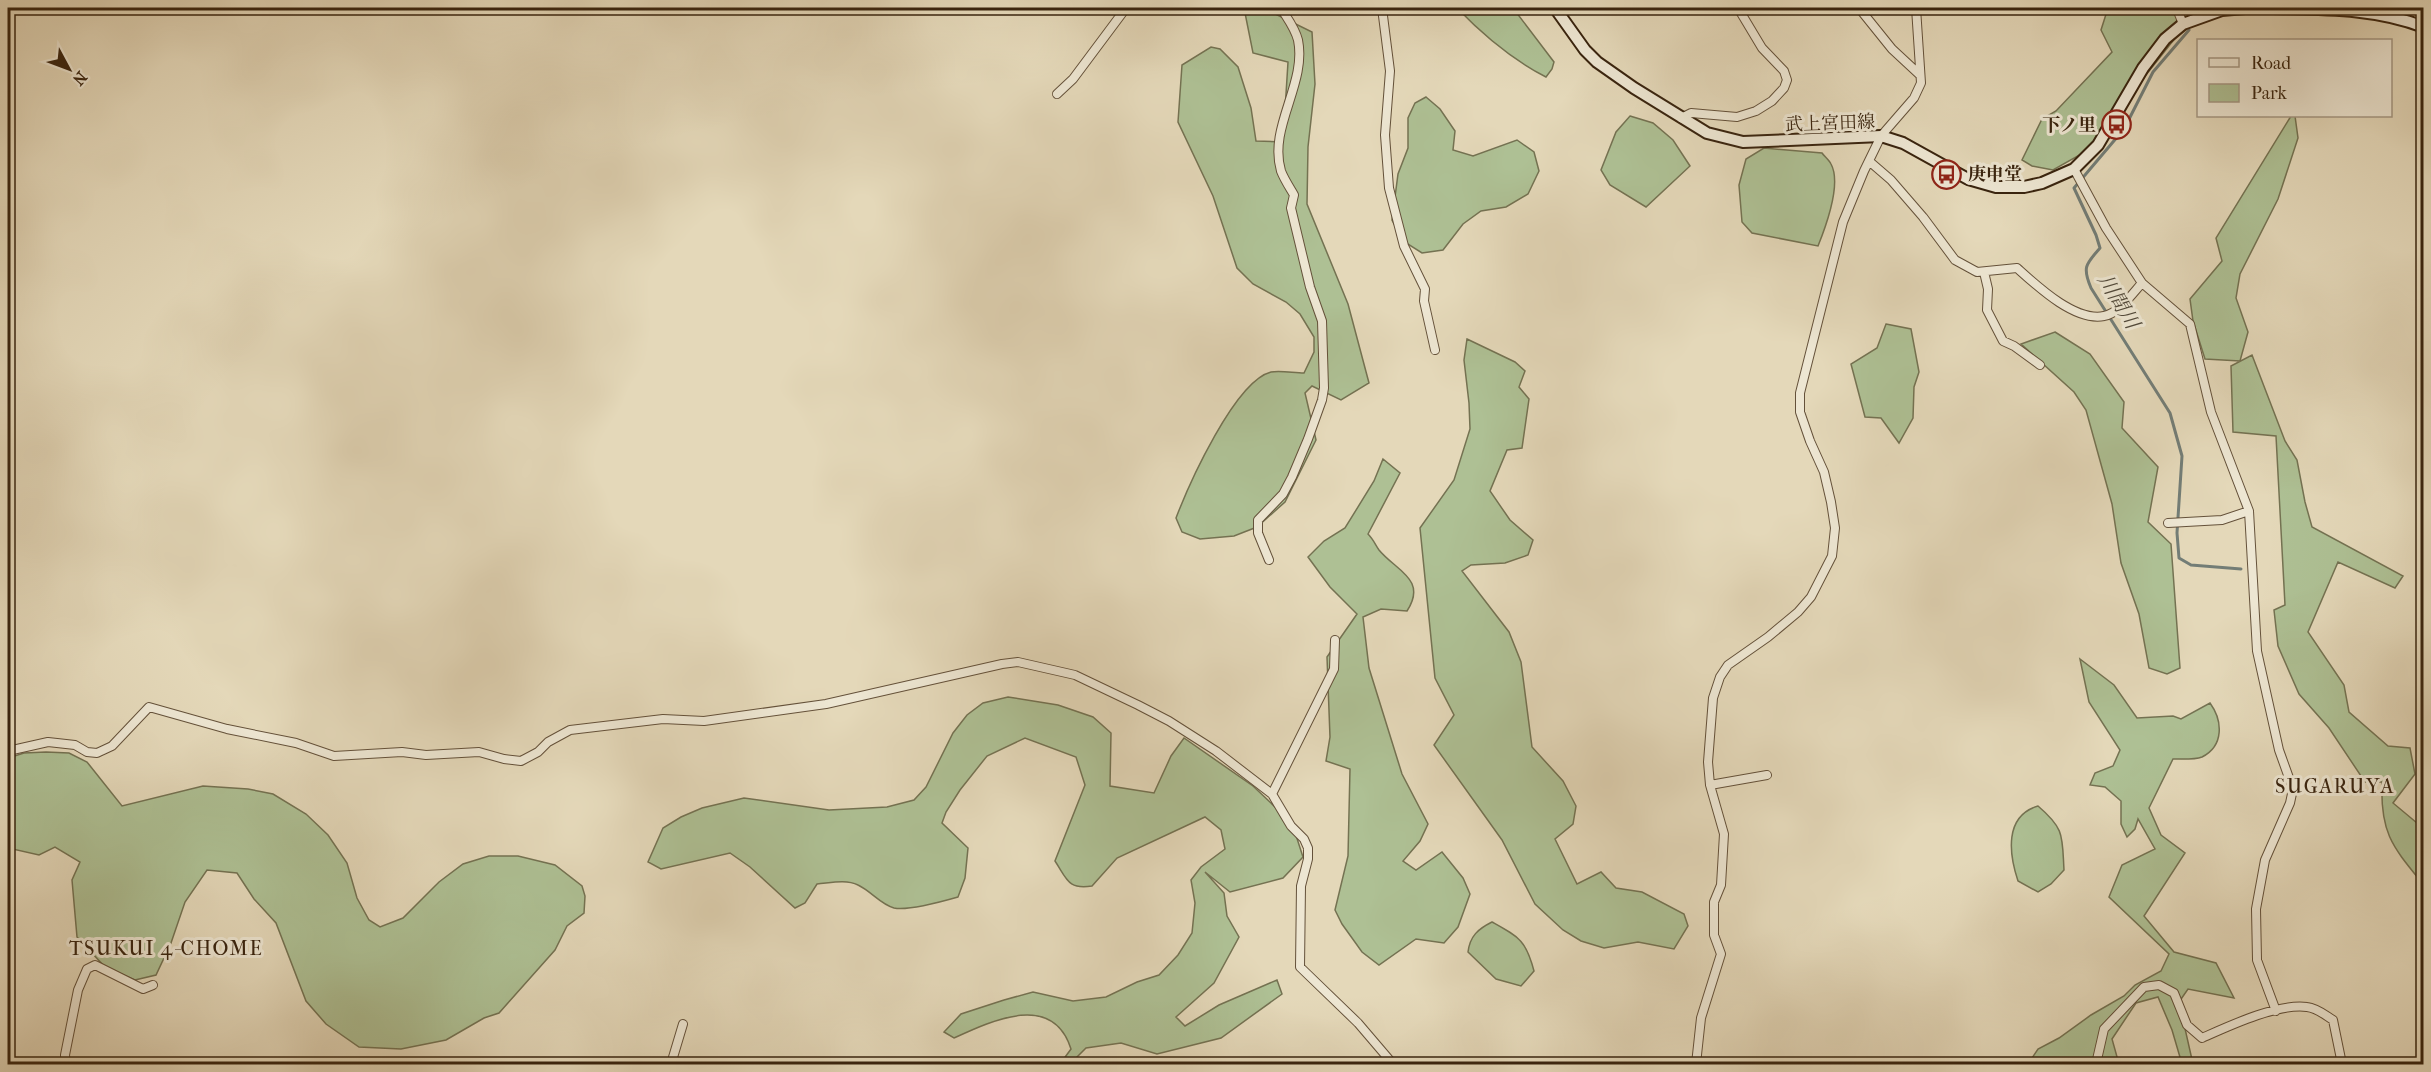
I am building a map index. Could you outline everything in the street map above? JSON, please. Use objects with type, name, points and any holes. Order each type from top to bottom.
[{"type":"main road","name":"武上宮田線","points":[[1555,8],[1597,62],[1707,134],[1734,142],[1881,136],[1903,143],[1968,179],[1996,187],[2024,187],[2042,183],[2074,169],[2098,145],[2144,68],[2165,39],[2183,24],[2222,10],[2245,8]]},
{"type":"main road","points":[[2273,8],[2339,9],[2404,19],[2424,27]]},
{"type":"street","points":[[1057,94],[1073,79],[1126,8]]},
{"type":"street","points":[[1269,560],[1258,533],[1258,520],[1283,494],[1292,477],[1322,400],[1324,378],[1322,321],[1310,287],[1291,208],[1294,195],[1281,172],[1278,149],[1297,71],[1299,52],[1294,28],[1281,8]]},
{"type":"street","points":[[1382,8],[1390,71],[1385,135],[1389,188],[1404,246],[1425,289],[1424,301],[1435,350]]},
{"type":"street","points":[[1681,118],[1691,113],[1737,117],[1764,106],[1784,88],[1787,80],[1784,71],[1762,48],[1738,8]]},
{"type":"street","points":[[1859,8],[1892,49],[1920,75]]},
{"type":"street","points":[[1696,1065],[1701,1018],[1721,954],[1714,935],[1714,902],[1721,885],[1724,834],[1710,785],[1708,744],[1713,698],[1720,677],[1728,665],[1768,638],[1798,612],[1811,597],[1832,556],[1835,528],[1831,502],[1824,472],[1800,412],[1800,393],[1843,222],[1881,136],[1914,98],[1921,83],[1916,8]]},
{"type":"street","points":[[2178,8],[2183,24]]},
{"type":"street","points":[[1869,161],[1904,195],[1955,260],[1977,272],[2017,268],[2039,288],[2082,315],[2105,316],[2117,309],[2142,283]]},
{"type":"street","points":[[2074,169],[2106,228],[2142,283],[2190,324],[2211,412],[2249,511],[2257,651],[2279,750],[2293,789],[2290,803],[2265,860],[2256,909],[2257,960],[2276,1011]]},
{"type":"street","points":[[1984,272],[1988,290],[1987,310],[2003,341],[2040,365]]},
{"type":"street","points":[[2168,523],[2222,520],[2249,511]]},
{"type":"street","points":[[1272,794],[1334,669],[1335,640]]},
{"type":"street","points":[[8,751],[48,742],[75,745],[87,752],[97,753],[112,746],[148,707],[227,729],[296,743],[334,756],[402,752],[426,755],[479,752],[521,761],[570,730],[596,729],[649,720],[704,721],[761,714],[826,704],[935,678],[1018,662],[1074,675],[1169,720],[1233,763],[1272,794],[1291,826],[1304,839],[1308,848],[1308,859],[1301,886],[1300,967],[1352,1017],[1393,1065]]},
{"type":"street","points":[[1710,785],[1767,776]]},
{"type":"street","points":[[66,1065],[65,1055],[78,990],[87,969],[95,965],[143,989],[153,985]]},
{"type":"street","points":[[2096,1065],[2103,1029],[2144,987],[2159,985],[2174,993],[2187,1025],[2202,1038],[2240,1021],[2276,1011],[2307,1007],[2320,1011],[2333,1020],[2342,1065]]},
{"type":"street","points":[[671,1065],[683,1024]]},
{"type":"green space","points":[[1244,8],[1263,8],[1312,32],[1315,84],[1308,147],[1307,204],[1348,304],[1369,383],[1341,400],[1312,386],[1305,393],[1316,440],[1285,502],[1257,527],[1234,536],[1200,539],[1182,532],[1176,518],[1202,459],[1229,413],[1257,379],[1271,372],[1304,373],[1314,352],[1314,337],[1300,314],[1286,302],[1253,284],[1237,268],[1213,196],[1178,122],[1182,65],[1211,47],[1220,49],[1238,67],[1251,108],[1256,141],[1283,142],[1288,62],[1253,53]]},
{"type":"green space","points":[[1457,8],[1513,8],[1554,62],[1552,69],[1546,77],[1521,63]]},
{"type":"green space","points":[[2108,8],[2199,8],[2085,152],[2053,170],[2032,166],[2022,160],[2042,119],[2056,111],[2112,52],[2101,30]]},
{"type":"green space","points":[[1426,97],[1440,109],[1455,131],[1453,150],[1473,156],[1517,140],[1534,152],[1539,171],[1528,194],[1506,207],[1481,211],[1463,224],[1443,250],[1422,253],[1403,241],[1392,220],[1398,174],[1408,148],[1408,118],[1415,103]]},
{"type":"green space","points":[[1630,116],[1653,123],[1673,140],[1690,166],[1646,207],[1610,185],[1601,170],[1616,132]]},
{"type":"green space","points":[[2290,117],[2295,117],[2298,138],[2278,199],[2240,274],[2236,298],[2248,332],[2240,361],[2205,359],[2193,321],[2190,299],[2222,261],[2216,238]]},
{"type":"green space","points":[[1764,148],[1822,153],[1831,164],[1834,172],[1834,193],[1829,217],[1818,246],[1752,233],[1742,222],[1739,185],[1746,159]]},
{"type":"green space","points":[[1886,324],[1911,329],[1919,372],[1914,387],[1913,418],[1899,443],[1881,418],[1865,417],[1851,364],[1877,348]]},
{"type":"green space","points":[[2055,332],[2090,354],[2124,402],[2122,428],[2158,467],[2148,522],[2171,544],[2180,668],[2167,674],[2149,668],[2139,614],[2121,563],[2112,504],[2086,410],[2074,392],[2021,344]]},
{"type":"green space","points":[[1467,339],[1515,362],[1525,371],[1519,387],[1529,399],[1522,448],[1507,450],[1490,491],[1510,520],[1533,540],[1528,555],[1505,563],[1471,565],[1462,571],[1509,632],[1521,662],[1532,747],[1563,781],[1576,806],[1573,824],[1555,839],[1577,884],[1601,872],[1616,888],[1642,892],[1684,914],[1688,926],[1674,949],[1638,942],[1604,948],[1581,941],[1563,930],[1535,904],[1502,840],[1434,745],[1454,715],[1435,678],[1420,528],[1454,480],[1470,429],[1464,360]]},
{"type":"green space","points":[[2252,355],[2285,441],[2297,460],[2312,527],[2403,576],[2395,588],[2338,562],[2308,632],[2344,685],[2349,712],[2388,746],[2410,748],[2415,774],[2393,803],[2423,828],[2423,884],[2390,838],[2383,814],[2382,782],[2365,782],[2329,728],[2299,694],[2278,646],[2274,610],[2285,605],[2276,436],[2233,432],[2231,366]]},
{"type":"green space","points":[[1383,459],[1400,473],[1368,534],[1379,550],[1407,576],[1414,591],[1407,611],[1381,609],[1363,617],[1369,668],[1402,774],[1428,824],[1420,841],[1403,861],[1416,870],[1442,852],[1463,878],[1470,894],[1458,927],[1444,943],[1416,939],[1379,965],[1362,952],[1335,910],[1348,856],[1350,769],[1326,761],[1330,737],[1327,657],[1357,614],[1330,587],[1308,557],[1324,541],[1345,528],[1374,481]]},
{"type":"green space","points":[[2080,659],[2114,685],[2137,718],[2173,716],[2181,719],[2210,703],[2217,717],[2219,733],[2214,746],[2202,757],[2173,759],[2149,808],[2161,835],[2185,853],[2144,916],[2174,952],[2216,963],[2234,998],[2188,989],[2179,1002],[2193,1064],[2182,1064],[2172,1030],[2158,997],[2136,1003],[2112,1039],[2119,1064],[2028,1064],[2038,1049],[2124,996],[2135,985],[2161,971],[2169,954],[2109,897],[2122,865],[2155,849],[2138,819],[2135,829],[2127,837],[2121,824],[2121,801],[2105,787],[2090,785],[2095,773],[2113,766],[2120,750],[2089,702]]},
{"type":"green space","points":[[1008,697],[1058,705],[1093,717],[1111,733],[1110,786],[1154,793],[1171,756],[1184,738],[1253,786],[1292,823],[1303,857],[1283,878],[1230,892],[1205,872],[1224,893],[1227,916],[1239,937],[1214,983],[1176,1017],[1185,1026],[1219,1005],[1277,980],[1282,994],[1221,1038],[1157,1054],[1121,1043],[1086,1048],[1070,1064],[1060,1064],[1071,1049],[1062,1031],[1051,1021],[1036,1016],[1020,1015],[1003,1019],[954,1038],[944,1032],[961,1014],[1033,992],[1073,1001],[1106,997],[1137,982],[1159,975],[1178,955],[1192,933],[1195,903],[1191,880],[1201,867],[1225,849],[1221,830],[1205,817],[1117,858],[1092,886],[1073,885],[1055,861],[1085,785],[1076,757],[1025,738],[987,756],[946,812],[942,823],[968,848],[965,878],[958,897],[900,909],[884,904],[858,885],[838,882],[817,884],[805,903],[795,908],[750,867],[730,853],[661,869],[648,862],[663,828],[702,808],[744,798],[829,810],[887,807],[914,800],[926,787],[953,733],[967,715],[983,703]]},
{"type":"green space","points":[[24,753],[69,753],[87,762],[122,806],[203,786],[248,789],[273,794],[306,814],[328,835],[347,863],[357,898],[369,920],[380,927],[403,918],[439,882],[463,864],[489,856],[518,856],[555,865],[582,886],[585,896],[584,913],[567,926],[555,950],[499,1013],[484,1018],[446,1040],[401,1049],[359,1047],[326,1024],[306,1001],[276,923],[254,899],[237,873],[207,870],[185,902],[171,943],[156,975],[135,980],[105,967],[77,937],[72,880],[80,862],[55,847],[39,855],[8,848],[8,758]]},
{"type":"green space","points":[[2038,806],[2058,827],[2062,841],[2064,870],[2051,884],[2038,892],[2018,881],[2011,848],[2014,827],[2019,818]]},
{"type":"green space","points":[[1492,922],[1520,940],[1528,952],[1534,971],[1521,986],[1496,979],[1468,952],[1476,934]]},
{"type":"waterway","name":"川間川","points":[[2189,30],[2153,72],[2124,129],[2074,188],[2100,248],[2091,258],[2086,270],[2091,288],[2170,413],[2182,456],[2177,533],[2179,558],[2191,565],[2241,569]]},
{"type":"place","name":"下ノ里","points":[[2117,125]]},
{"type":"place","name":"庚申堂","points":[[1947,174]]},
{"type":"district","name":"SUGARUYA","points":[[2335,786]]},
{"type":"district","name":"TSUKUI 4-CHOME","points":[[166,948]]}]
